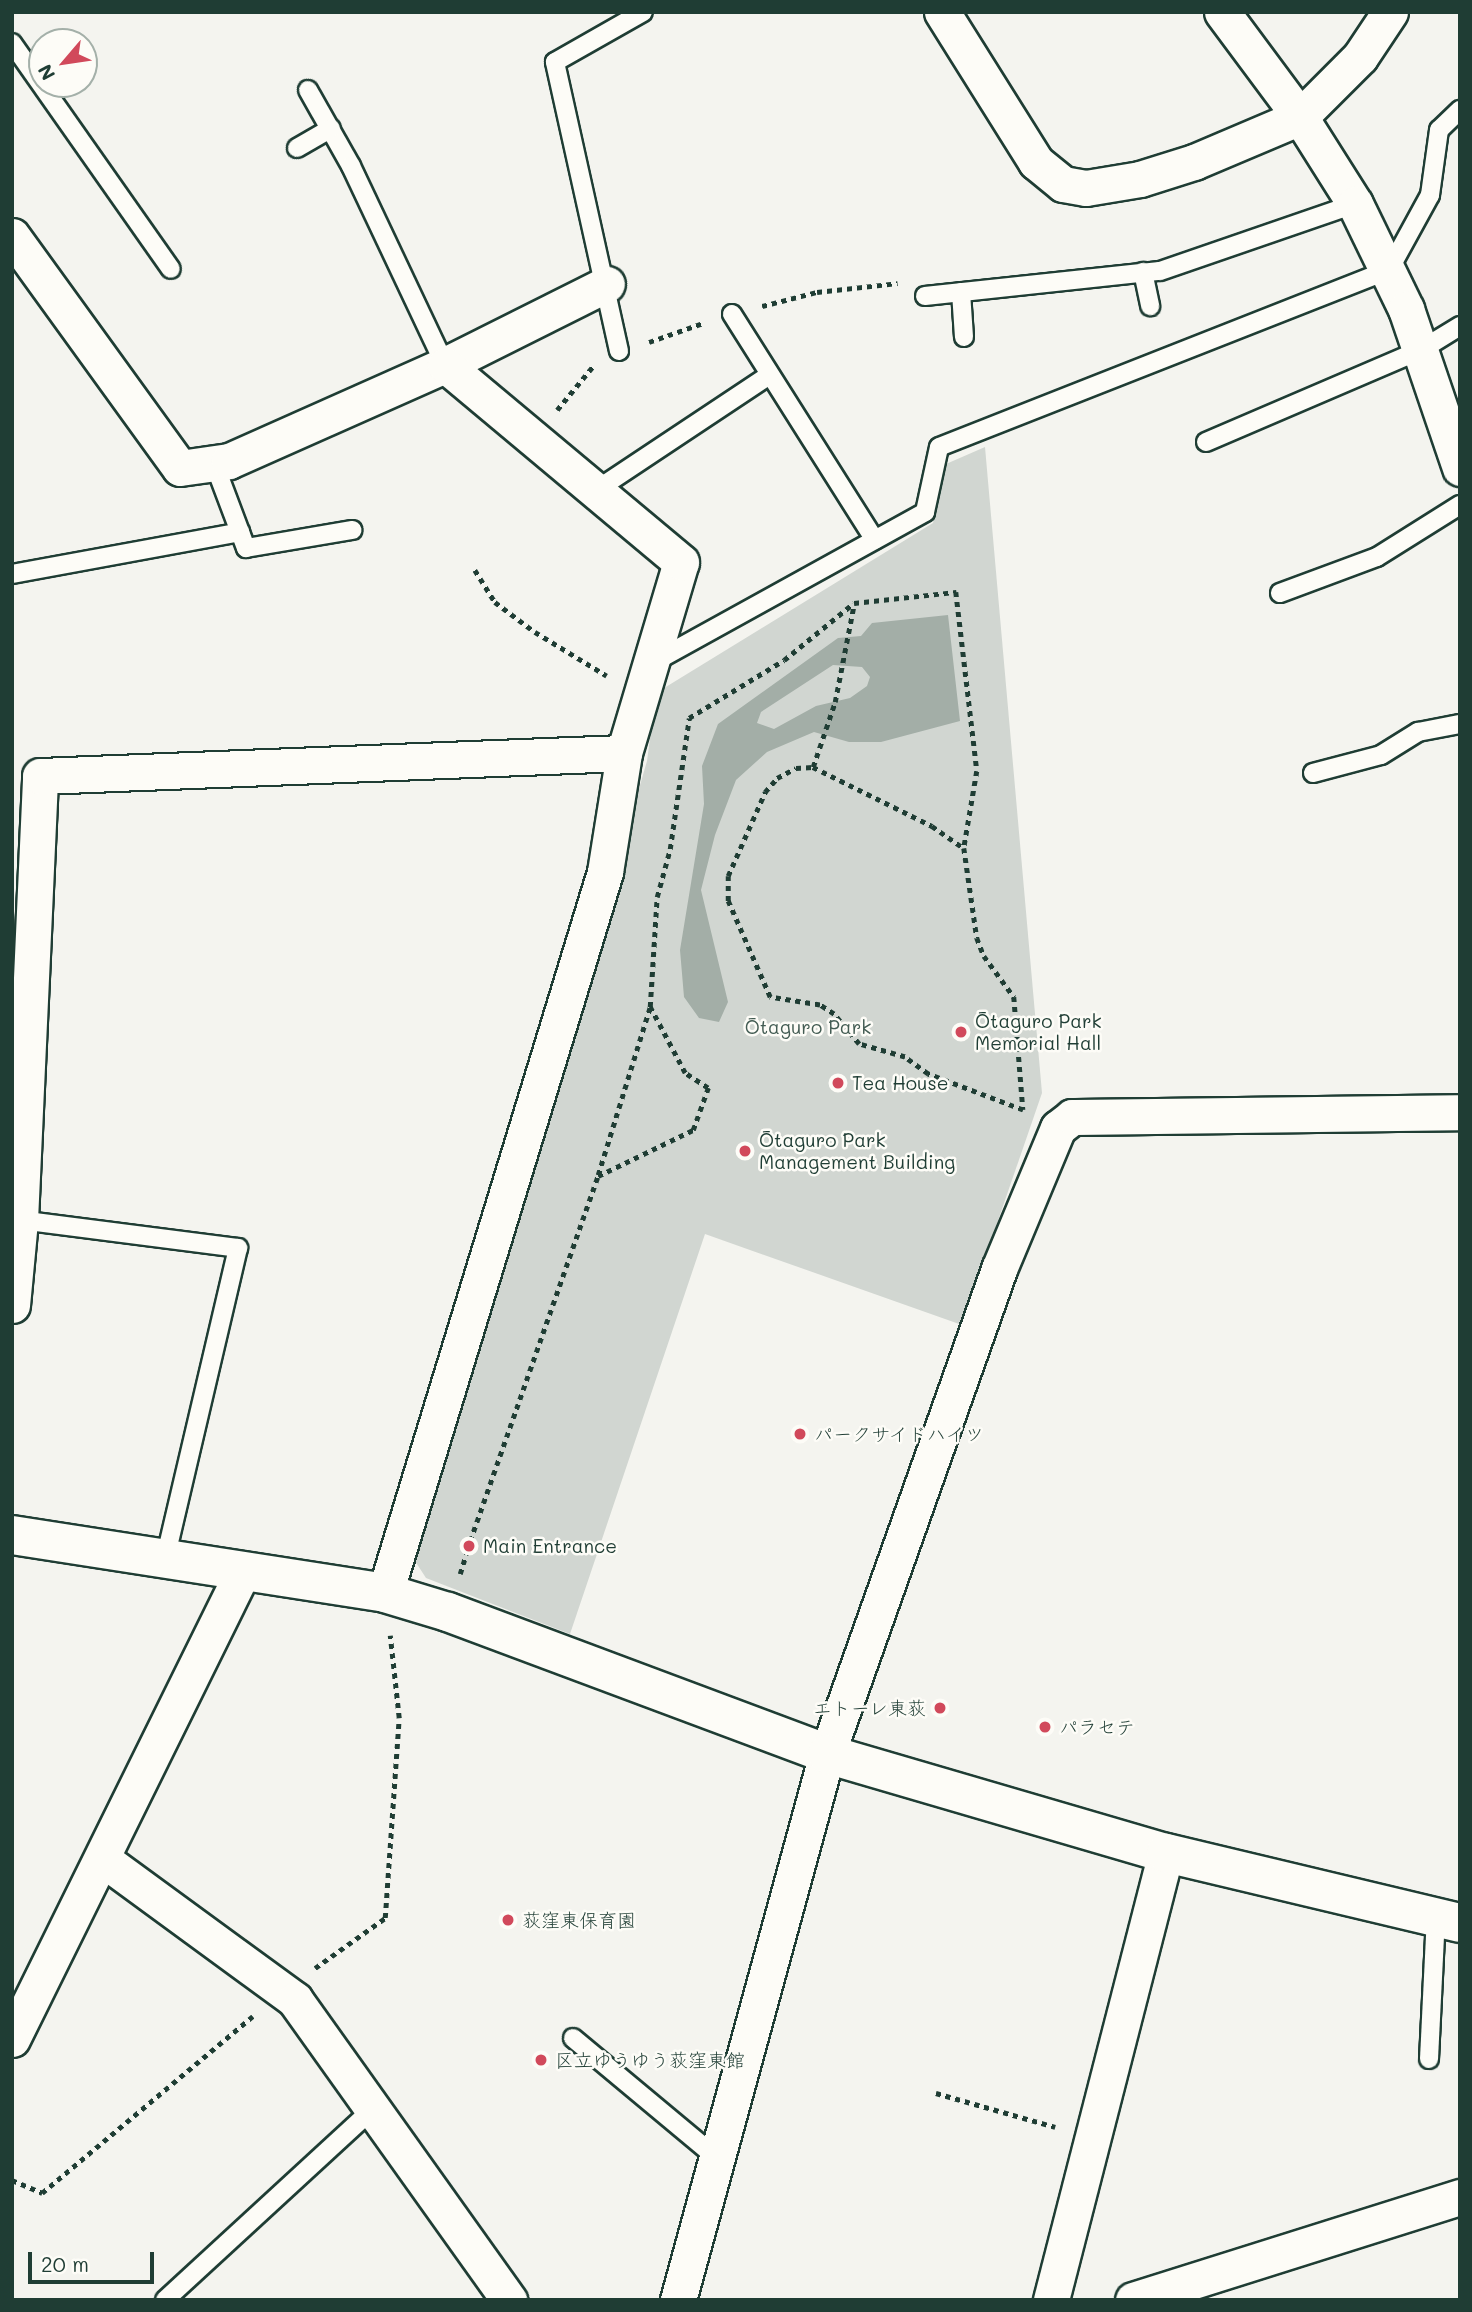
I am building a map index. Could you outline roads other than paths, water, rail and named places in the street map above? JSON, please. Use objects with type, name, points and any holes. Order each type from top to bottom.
[{"type":"street","points":[[942,12],[1036,162],[1063,184],[1086,188],[1140,179],[1300,117],[1360,57],[1390,12]]},
{"type":"street","points":[[1222,12],[1300,117],[1355,204],[1389,270],[1420,350],[1460,468]]},
{"type":"street","points":[[12,236],[180,468],[229,461],[445,365],[607,284]]},
{"type":"street","points":[[385,1593],[605,872],[624,753],[681,562],[598,489],[445,365]]},
{"type":"street","points":[[12,1305],[40,776],[624,753]]},
{"type":"street","points":[[678,2300],[827,1754],[999,1269],[1058,1128],[1072,1117],[1460,1112]]},
{"type":"street","points":[[12,1535],[166,1555],[243,1571],[385,1593],[449,1612],[827,1754],[1166,1853],[1448,1920]]},
{"type":"street","points":[[12,2039],[104,1860],[243,1571]]},
{"type":"street","points":[[1051,2300],[1166,1853]]},
{"type":"street","points":[[104,1860],[295,2000],[509,2300]]},
{"type":"street","points":[[1133,2300],[1460,2197]]},
{"type":"lane","points":[[619,351],[607,284],[555,62],[643,12]]},
{"type":"lane","points":[[12,43],[171,269]]},
{"type":"lane","points":[[308,90],[331,128],[445,365]]},
{"type":"lane","points":[[645,680],[875,540],[925,513],[939,447],[1389,270],[1430,195],[1439,130],[1460,110]]},
{"type":"lane","points":[[297,148],[331,128]]},
{"type":"lane","points":[[925,296],[1160,271],[1355,204]]},
{"type":"lane","points":[[1143,272],[1150,306]]},
{"type":"lane","points":[[961,292],[964,337]]},
{"type":"lane","points":[[732,314],[768,376],[875,540]]},
{"type":"lane","points":[[1206,442],[1420,350],[1460,326]]},
{"type":"lane","points":[[598,489],[768,376]]},
{"type":"lane","points":[[214,463],[246,548],[352,530]]},
{"type":"lane","points":[[1280,593],[1377,557],[1460,505]]},
{"type":"lane","points":[[12,574],[240,532]]},
{"type":"lane","points":[[1313,772],[1381,755],[1418,732],[1460,724]]},
{"type":"lane","points":[[17,1229],[239,1248],[166,1555]]},
{"type":"lane","points":[[1429,2059],[1448,1920]]},
{"type":"lane","points":[[573,2038],[717,2158]]},
{"type":"lane","points":[[165,2300],[374,2108]]},
{"type":"place","name":"Ōtaguro Park Memorial Hall","points":[[961,1032]]},
{"type":"place","name":"Tea House","points":[[838,1083]]},
{"type":"place","name":"Ōtaguro Park Management Building","points":[[745,1151]]},
{"type":"place","name":"パークサイドハイツ","points":[[800,1434]]},
{"type":"place","name":"Main Entrance","points":[[469,1546]]},
{"type":"place","name":"エトーレ東荻","points":[[940,1708]]},
{"type":"place","name":"パラセテ","points":[[1045,1727]]},
{"type":"place","name":"荻窪東保育園","points":[[508,1920]]},
{"type":"place","name":"区立ゆうゆう荻窪東館","points":[[541,2060]]},
{"type":"park label","name":"Ōtaguro Park","points":[[808,1027]]}]
